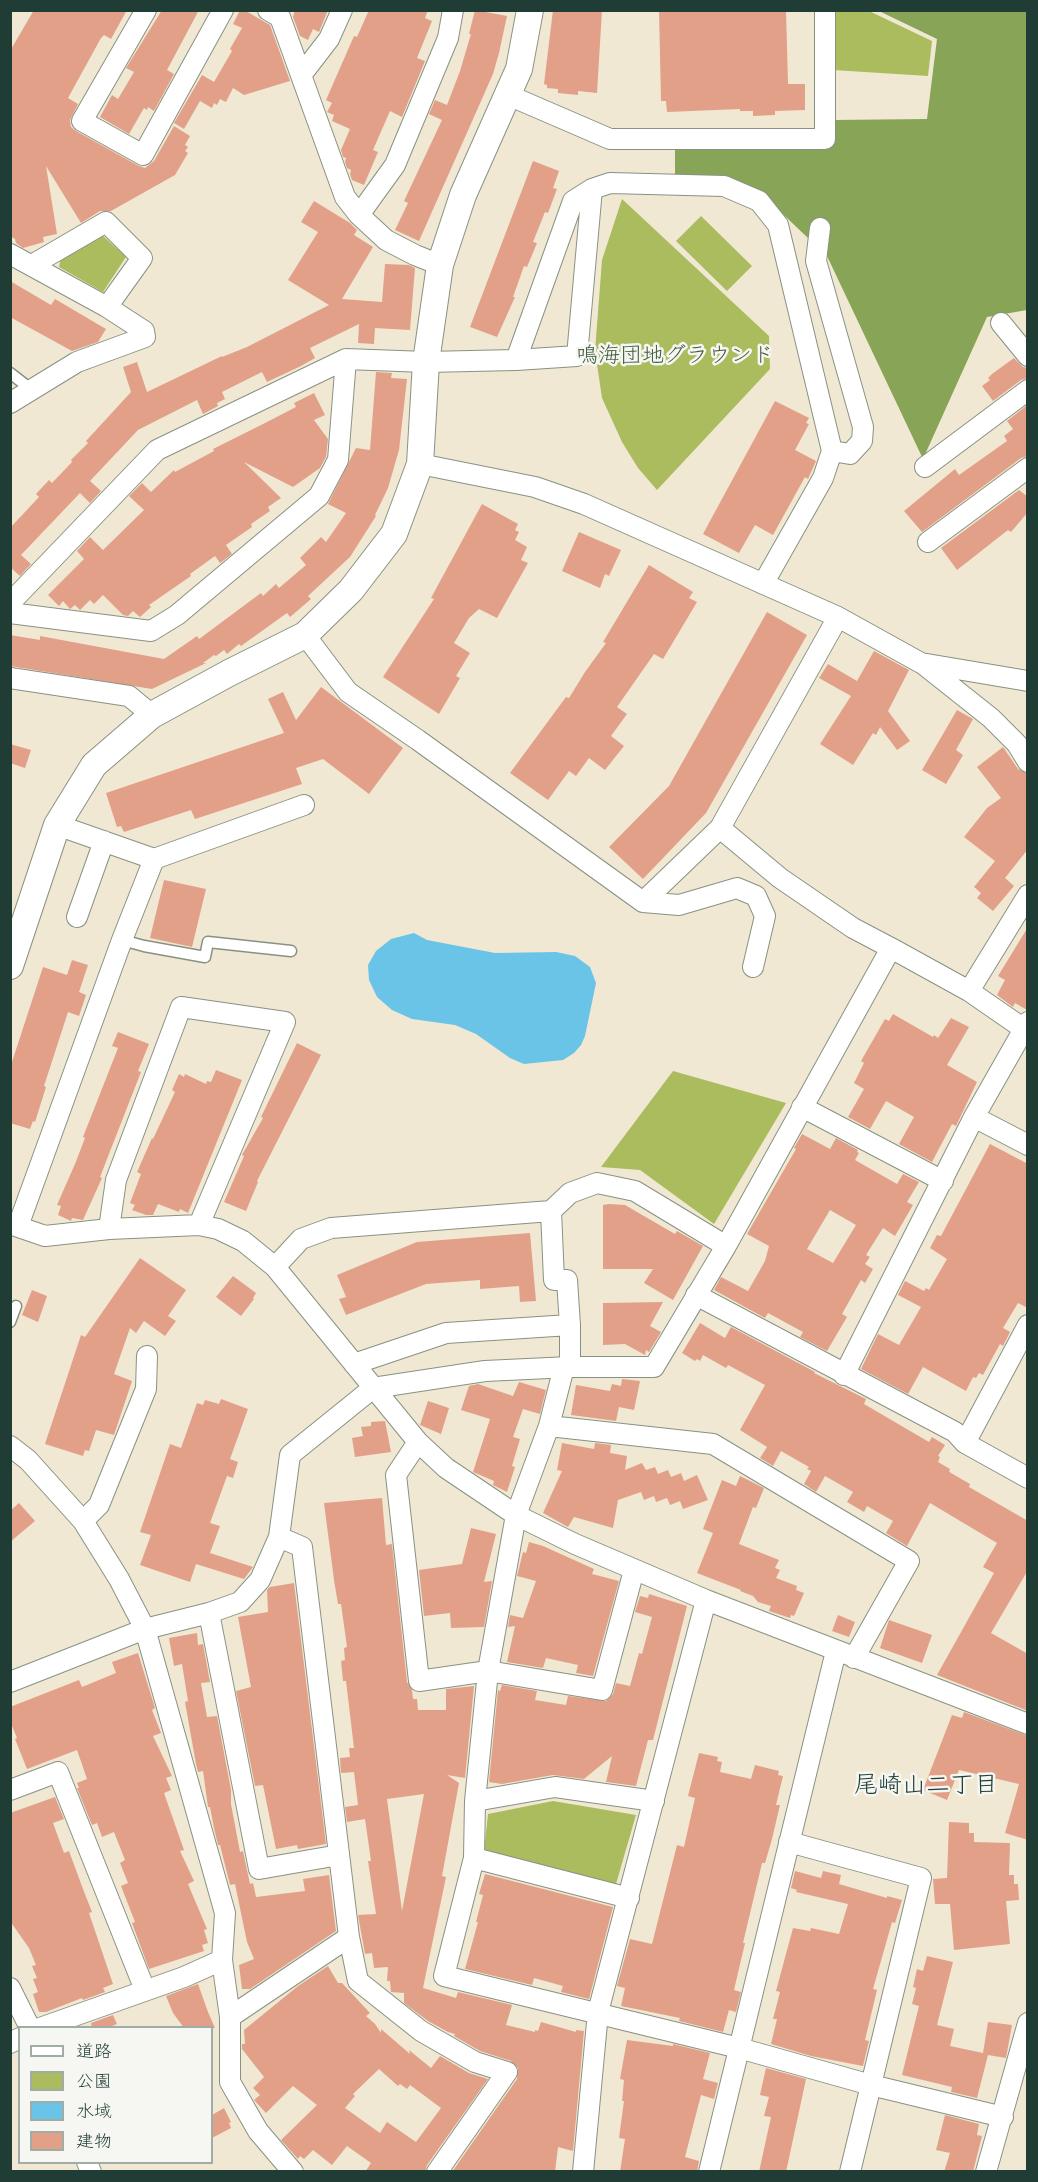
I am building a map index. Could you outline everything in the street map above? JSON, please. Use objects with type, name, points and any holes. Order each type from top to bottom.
[{"type":"street","points":[[146,10],[82,121],[142,155],[223,10]]},
{"type":"street","points":[[268,10],[280,17],[345,198],[359,215],[386,240],[440,265]]},
{"type":"street","points":[[302,74],[329,39],[342,10]]},
{"type":"street","points":[[359,215],[395,165],[448,38],[453,10]]},
{"type":"street","points":[[10,966],[57,825],[94,765],[152,715],[305,634],[351,590],[394,534],[420,464],[426,362],[440,265],[463,195],[519,69],[531,10]]},
{"type":"street","points":[[508,95],[610,139],[825,140],[825,10]]},
{"type":"street","points":[[516,360],[573,201],[592,189],[610,183],[724,186],[759,201],[778,225],[832,451],[823,478],[763,585]]},
{"type":"street","points":[[10,603],[157,450],[346,359],[426,362],[577,356],[592,189]]},
{"type":"street","points":[[32,265],[106,222],[142,258],[107,307]]},
{"type":"street","points":[[820,228],[816,261],[863,427],[862,441],[850,454],[832,451]]},
{"type":"street","points":[[10,254],[107,307],[144,331],[145,338],[77,362],[10,403]]},
{"type":"street","points":[[1001,323],[1028,356]]},
{"type":"street","points":[[10,613],[151,631],[177,615],[318,496],[338,460],[346,359]]},
{"type":"street","points":[[925,467],[1028,390]]},
{"type":"street","points":[[420,464],[535,487],[584,504],[838,617],[921,663],[991,718],[1017,744],[1028,762]]},
{"type":"street","points":[[928,542],[1028,468]]},
{"type":"street","points":[[643,902],[720,828],[838,617]]},
{"type":"street","points":[[305,634],[348,692],[643,902],[679,905],[737,888],[756,896],[765,916],[753,967]]},
{"type":"street","points":[[921,663],[1028,681]]},
{"type":"street","points":[[10,678],[129,696],[152,715]]},
{"type":"street","points":[[57,825],[154,859],[304,805]]},
{"type":"street","points":[[720,828],[780,878],[853,928],[1026,1025],[974,1118],[844,1375]]},
{"type":"street","points":[[77,917],[104,842]]},
{"type":"street","points":[[154,859],[14,1225],[45,1236],[109,1229],[199,1226],[218,1229],[243,1241],[275,1267],[418,1442],[446,1468],[516,1515],[575,1544],[706,1600],[1028,1724]]},
{"type":"street","points":[[969,991],[1028,895]]},
{"type":"street","points":[[10,1682],[145,1629],[209,1613],[240,1602],[260,1580],[279,1537],[290,1455],[373,1388],[485,1371],[567,1367],[654,1367],[726,1246],[891,948]]},
{"type":"street","points":[[109,1229],[116,1180],[181,1007],[285,1022],[199,1226]]},
{"type":"street","points":[[802,1107],[943,1181]]},
{"type":"street","points":[[974,1118],[1028,1145]]},
{"type":"street","points":[[275,1267],[301,1239],[332,1228],[551,1211],[570,1193],[597,1183],[635,1191],[726,1246]]},
{"type":"street","points":[[551,1211],[554,1280],[567,1280],[570,1325],[567,1367],[549,1426],[516,1515],[488,1671],[475,1801],[474,1858],[444,1976],[598,2012],[871,2085],[1003,2116]]},
{"type":"street","points":[[696,1295],[955,1432],[965,1443],[1028,1478]]},
{"type":"street","points":[[965,1443],[1028,1324]]},
{"type":"street","points":[[354,1364],[446,1333],[570,1325]]},
{"type":"street","points":[[83,1521],[99,1505],[146,1389],[147,1356]]},
{"type":"street","points":[[549,1426],[713,1444],[909,1561],[854,1658]]},
{"type":"street","points":[[418,1442],[396,1475],[419,1681],[488,1671],[602,1690],[634,1570]]},
{"type":"street","points":[[10,1446],[28,1460],[83,1521],[119,1579],[145,1629],[225,1913],[222,1960],[230,2017],[230,2082],[258,2131],[293,2172]]},
{"type":"street","points":[[279,1537],[302,1546],[349,1937],[358,1981],[421,2031],[475,2062],[507,2072],[437,2172]]},
{"type":"street","points":[[583,2172],[598,2012],[706,1600]]},
{"type":"street","points":[[209,1613],[258,1869],[339,1855]]},
{"type":"street","points":[[709,2172],[836,1651]]},
{"type":"street","points":[[10,1790],[58,1772],[145,1990]]},
{"type":"street","points":[[475,1801],[555,1787],[654,1801]]},
{"type":"street","points":[[789,1842],[921,1878],[850,2172]]},
{"type":"street","points":[[474,1858],[629,1898]]},
{"type":"street","points":[[230,2017],[349,1937]]},
{"type":"street","points":[[46,2026],[222,1960]]},
{"type":"street","points":[[10,1988],[29,2026]]},
{"type":"street","points":[[986,2172],[1028,2023]]},
{"type":"lane","points":[[10,373],[32,390]]},
{"type":"lane","points":[[122,940],[205,957],[208,942],[291,951]]},
{"type":"lane","points":[[10,1322],[16,1306]]},
{"type":"green space","points":[[832,11],[869,11],[932,41],[928,76],[833,70]]},
{"type":"green space","points":[[879,11],[1027,11],[1027,310],[987,317],[923,459],[827,256],[768,200],[675,176],[675,147],[832,147],[834,120],[927,119],[937,39]]},
{"type":"green space","name":"鳴海団地グラウンド","points":[[622,199],[769,336],[770,369],[657,490],[638,468],[622,442],[602,398],[595,351],[602,260]]},
{"type":"green space","points":[[701,216],[752,266],[727,291],[676,241]]},
{"type":"green space","points":[[102,235],[126,257],[103,292],[59,267],[61,258]]},
{"type":"green space","points":[[673,1071],[786,1103],[714,1224],[640,1170],[601,1167]]},
{"type":"green space","points":[[553,1801],[636,1815],[616,1884],[484,1851],[488,1814]]},
{"type":"water","points":[[414,933],[427,940],[495,953],[556,952],[575,956],[590,967],[596,983],[581,1045],[563,1060],[524,1064],[510,1058],[476,1034],[455,1025],[412,1019],[392,1010],[377,997],[369,980],[368,965],[376,951],[391,939]]},
{"type":"building","points":[[34,10],[127,10],[111,39],[104,35],[101,38],[68,98],[78,104],[70,120],[71,127],[145,168],[154,161],[174,126],[190,136],[185,145],[188,147],[185,151],[188,153],[175,175],[111,211],[100,211],[81,223],[46,166],[57,234],[43,237],[44,242],[23,248],[10,236],[10,51]]},
{"type":"building","points":[[162,10],[199,10],[167,70],[174,74],[154,111],[148,107],[147,110],[144,108],[129,134],[100,117],[112,95],[118,99],[134,72],[126,68]]},
{"type":"building","points":[[240,10],[270,25],[290,81],[244,95],[233,88],[226,102],[220,99],[217,105],[214,103],[212,108],[200,101],[184,129],[174,123],[202,75],[214,82],[242,28],[233,24]]},
{"type":"building","points":[[295,10],[328,10],[319,32],[313,29],[308,40],[300,36],[293,17]]},
{"type":"building","points":[[369,10],[428,10],[425,18],[432,21],[417,58],[425,61],[402,117],[390,111],[373,150],[378,152],[364,185],[352,180],[351,170],[347,168],[346,158],[343,157],[341,150],[350,129],[332,121],[334,115],[327,112],[332,103],[326,100],[354,36],[357,37]]},
{"type":"building","points":[[475,10],[507,16],[499,53],[493,74],[419,241],[395,230],[408,203],[404,201],[442,120],[429,114],[435,100],[447,105],[471,34],[469,34]]},
{"type":"building","points":[[553,10],[602,10],[597,93],[578,91],[578,95],[558,93],[558,89],[547,88],[544,84]]},
{"type":"building","points":[[659,10],[786,10],[788,84],[805,84],[805,110],[775,111],[775,115],[753,116],[753,111],[740,111],[740,109],[667,112],[666,101],[661,101]]},
{"type":"building","points":[[533,161],[559,171],[553,188],[557,189],[548,213],[545,212],[533,242],[537,243],[527,267],[524,266],[513,297],[515,297],[497,337],[470,327]]},
{"type":"building","points":[[314,201],[350,223],[357,230],[354,235],[373,247],[342,299],[382,302],[385,264],[409,265],[415,268],[410,330],[375,328],[374,344],[358,343],[359,324],[310,348],[315,358],[301,366],[267,382],[262,372],[222,392],[225,399],[217,403],[218,406],[203,414],[197,400],[138,430],[90,481],[101,491],[90,503],[80,493],[21,555],[31,564],[20,576],[10,567],[10,528],[39,497],[36,494],[49,480],[52,483],[72,462],[71,460],[88,443],[86,441],[131,392],[123,367],[137,362],[147,392],[222,356],[247,347],[329,305],[288,280],[318,232],[301,222]]},
{"type":"building","points":[[10,281],[51,305],[55,299],[106,329],[98,342],[72,351],[10,317]]},
{"type":"building","points":[[1014,358],[1023,367],[1028,368],[1028,378],[1021,380],[993,401],[982,386],[990,380],[988,378],[992,374]]},
{"type":"building","points":[[376,372],[392,373],[391,378],[407,379],[399,450],[388,488],[376,516],[350,557],[308,596],[311,599],[290,617],[287,613],[227,654],[224,650],[203,663],[206,663],[152,689],[10,666],[10,635],[40,640],[40,636],[164,659],[197,636],[199,639],[261,593],[263,596],[276,584],[279,588],[306,565],[300,558],[321,537],[326,542],[346,513],[328,504],[356,448],[370,450]]},
{"type":"building","points":[[314,393],[325,415],[314,420],[328,439],[326,457],[320,468],[293,487],[244,462],[281,498],[268,507],[270,511],[251,524],[252,527],[226,545],[232,554],[220,563],[215,556],[149,605],[151,607],[140,617],[133,611],[128,616],[123,615],[103,595],[94,604],[90,600],[80,610],[75,605],[70,609],[63,601],[59,606],[48,595],[84,559],[77,551],[90,537],[103,550],[144,510],[129,496],[142,483],[151,492],[174,470],[175,472],[214,451],[213,449],[296,407],[294,403]]},
{"type":"building","points":[[775,401],[809,418],[806,423],[809,424],[795,450],[816,461],[808,479],[805,477],[773,535],[755,525],[739,553],[703,534]]},
{"type":"building","points":[[1026,406],[1028,456],[1021,458],[922,532],[904,511],[955,469],[959,475],[1007,441],[1004,436],[1013,429],[1007,421]]},
{"type":"building","points":[[1019,490],[1028,497],[1028,512],[1011,532],[1008,530],[957,570],[941,548]]},
{"type":"building","points":[[482,504],[518,524],[515,530],[519,532],[515,540],[527,547],[521,560],[528,563],[497,618],[479,609],[469,618],[454,643],[470,653],[456,676],[460,678],[439,714],[383,677],[434,599],[431,598]]},
{"type":"building","points":[[579,532],[621,550],[609,576],[605,574],[600,588],[562,571]]},
{"type":"building","points":[[649,565],[693,592],[689,598],[697,602],[663,659],[654,654],[617,707],[627,714],[611,736],[624,746],[605,770],[589,758],[576,776],[569,771],[548,800],[510,773],[566,697],[569,698],[606,643],[603,642]]},
{"type":"building","points":[[767,612],[807,635],[706,813],[643,879],[609,847],[669,786]]},
{"type":"building","points":[[874,651],[909,670],[888,711],[910,741],[897,750],[880,727],[876,735],[873,733],[853,765],[820,744],[851,696],[819,678],[828,664],[857,681]]},
{"type":"building","points":[[321,687],[403,748],[369,794],[323,759],[296,768],[302,784],[195,819],[191,810],[124,832],[121,826],[117,827],[106,793],[284,733],[268,699],[283,692],[296,720]]},
{"type":"building","points":[[957,710],[973,719],[956,750],[963,755],[946,784],[922,770]]},
{"type":"building","points":[[10,744],[31,750],[25,768],[10,763]]},
{"type":"building","points":[[1003,747],[1018,769],[1028,774],[1028,849],[1005,878],[1014,886],[993,911],[977,898],[981,893],[974,887],[995,861],[964,837],[987,808],[1001,798],[977,767]]},
{"type":"building","points":[[164,880],[206,889],[192,947],[150,938]]},
{"type":"building","points":[[1028,927],[1027,1010],[1015,1003],[1013,1007],[997,995],[1005,980],[998,976]]},
{"type":"building","points":[[72,960],[88,965],[79,992],[86,995],[79,1016],[68,1012],[35,1122],[33,1121],[30,1129],[10,1123],[10,1068],[43,967],[67,975]]},
{"type":"building","points":[[893,1014],[938,1038],[951,1018],[969,1027],[947,1065],[977,1082],[956,1126],[952,1124],[932,1162],[899,1144],[914,1117],[886,1101],[870,1129],[848,1117],[864,1089],[854,1083],[864,1063],[861,1061],[885,1019],[889,1021]]},
{"type":"building","points":[[118,1032],[149,1044],[138,1071],[141,1072],[100,1177],[102,1178],[83,1220],[72,1218],[71,1221],[58,1215],[61,1206],[57,1205],[75,1164],[85,1138],[83,1137],[118,1048],[112,1046]]},
{"type":"building","points":[[297,1043],[321,1055],[257,1181],[246,1211],[224,1202],[244,1156],[242,1155],[263,1118],[261,1117]]},
{"type":"building","points":[[216,1070],[242,1080],[188,1213],[158,1204],[153,1215],[132,1210],[135,1205],[130,1203],[141,1174],[137,1172],[175,1092],[172,1090],[179,1074],[184,1077],[185,1074],[206,1084],[207,1081],[211,1082]]},
{"type":"building","points":[[802,1134],[830,1149],[836,1138],[858,1150],[859,1153],[855,1160],[897,1184],[903,1174],[919,1182],[907,1202],[913,1205],[895,1236],[883,1228],[866,1255],[870,1257],[865,1264],[873,1269],[865,1283],[861,1280],[842,1314],[847,1317],[827,1351],[800,1337],[803,1332],[768,1313],[765,1318],[714,1290],[721,1277],[748,1291],[765,1261],[769,1246],[747,1234],[796,1149],[794,1148]],"holes":[[[830,1210],[856,1225],[833,1263],[807,1249]]]},
{"type":"building","points":[[990,1144],[1028,1164],[1028,1308],[1018,1303],[1003,1328],[1010,1332],[1003,1346],[1000,1344],[983,1375],[979,1373],[976,1378],[973,1377],[966,1391],[923,1367],[908,1394],[861,1369],[878,1334],[899,1345],[921,1307],[898,1295],[905,1281],[924,1291],[926,1288],[929,1290],[947,1259],[930,1248],[937,1235],[941,1236]]},
{"type":"building","points":[[603,1205],[625,1205],[675,1234],[677,1231],[703,1246],[673,1300],[644,1283],[653,1269],[603,1269]]},
{"type":"building","points":[[530,1233],[536,1301],[520,1302],[519,1286],[480,1289],[480,1280],[426,1284],[346,1315],[339,1299],[346,1297],[337,1275],[417,1242]]},
{"type":"building","points":[[140,1258],[186,1290],[168,1316],[176,1321],[165,1336],[144,1321],[136,1333],[130,1328],[114,1374],[132,1381],[114,1435],[96,1430],[89,1451],[85,1450],[83,1456],[45,1444],[81,1335],[85,1337]]},
{"type":"building","points":[[233,1276],[256,1293],[241,1316],[216,1297]]},
{"type":"building","points":[[32,1290],[47,1296],[38,1322],[22,1315]]},
{"type":"building","points":[[663,1302],[650,1326],[661,1332],[649,1352],[646,1350],[645,1355],[625,1344],[603,1345],[603,1303]]},
{"type":"building","points":[[700,1323],[725,1338],[731,1327],[866,1399],[864,1404],[929,1442],[932,1437],[945,1445],[938,1456],[940,1457],[938,1462],[970,1484],[969,1487],[1028,1521],[1028,1570],[991,1633],[1028,1654],[1028,1711],[937,1675],[994,1573],[983,1567],[997,1543],[930,1503],[907,1546],[886,1533],[893,1521],[867,1506],[864,1512],[847,1502],[853,1492],[825,1476],[816,1492],[804,1484],[811,1471],[807,1469],[809,1467],[781,1451],[773,1466],[760,1458],[767,1447],[740,1430],[765,1385],[728,1365],[726,1368],[703,1355],[700,1361],[697,1359],[695,1361],[682,1353]]},
{"type":"building","points":[[622,1379],[640,1381],[634,1410],[619,1407],[616,1421],[571,1415],[576,1385],[610,1391],[612,1384],[621,1386]]},
{"type":"building","points":[[519,1382],[546,1390],[540,1414],[523,1409],[513,1437],[520,1439],[512,1466],[515,1467],[507,1492],[493,1485],[494,1481],[473,1472],[490,1419],[461,1410],[469,1386],[478,1384],[513,1396]]},
{"type":"building","points":[[221,1399],[248,1409],[230,1459],[238,1462],[233,1478],[227,1476],[210,1523],[220,1526],[210,1553],[253,1567],[244,1579],[196,1564],[190,1582],[140,1565],[151,1535],[140,1532],[170,1444],[181,1448],[197,1403],[203,1405],[205,1400],[219,1404]]},
{"type":"building","points":[[428,1401],[449,1408],[441,1434],[420,1425]]},
{"type":"building","points":[[385,1421],[391,1452],[355,1457],[352,1438],[363,1436],[361,1427],[371,1426],[371,1422]]},
{"type":"building","points":[[562,1443],[594,1449],[595,1443],[611,1445],[610,1453],[627,1456],[625,1470],[642,1463],[646,1470],[655,1467],[658,1474],[668,1470],[671,1477],[681,1473],[684,1481],[697,1475],[708,1500],[683,1509],[680,1501],[670,1505],[667,1498],[656,1502],[654,1496],[644,1500],[641,1492],[618,1500],[613,1528],[574,1517],[568,1527],[543,1513],[562,1471],[557,1470]]},
{"type":"building","points":[[740,1476],[764,1488],[756,1508],[753,1507],[739,1544],[779,1560],[775,1568],[780,1570],[776,1578],[797,1586],[796,1590],[804,1593],[794,1616],[791,1615],[790,1618],[769,1611],[771,1606],[758,1602],[753,1596],[741,1590],[697,1573],[713,1533],[703,1529],[722,1480],[736,1486]]},
{"type":"building","points":[[382,1498],[386,1545],[392,1544],[407,1682],[412,1690],[413,1699],[417,1699],[418,1710],[446,1710],[446,1689],[474,1686],[465,1778],[447,1775],[459,1783],[442,1876],[446,1877],[423,1988],[456,1998],[458,1992],[512,2005],[506,2025],[535,2032],[535,2030],[538,2031],[541,2022],[576,2032],[576,2030],[584,2031],[573,2151],[558,2147],[555,2172],[452,2172],[517,2079],[518,2068],[511,2061],[480,2051],[454,2036],[455,2034],[428,2021],[404,2003],[404,1993],[391,1992],[390,1981],[387,1981],[388,1967],[374,1968],[372,1953],[365,1954],[358,1915],[376,1914],[368,1861],[371,1861],[365,1819],[347,1822],[345,1807],[358,1805],[354,1772],[341,1773],[340,1758],[350,1757],[349,1748],[354,1748],[346,1681],[343,1681],[341,1661],[345,1660],[344,1648],[347,1647],[341,1604],[338,1604],[334,1580],[324,1503]],"holes":[[[424,1794],[402,1911],[387,1799]]]},
{"type":"building","points":[[19,1503],[35,1521],[10,1542],[10,1511]]},
{"type":"building","points":[[471,1528],[496,1534],[484,1582],[492,1581],[484,1627],[451,1628],[450,1613],[424,1616],[419,1570],[462,1564]]},
{"type":"building","points":[[529,1542],[594,1569],[592,1574],[619,1581],[593,1676],[576,1673],[578,1665],[546,1658],[543,1668],[507,1662],[515,1626],[508,1627],[510,1615],[523,1618],[536,1581],[517,1576],[523,1552],[526,1553]]},
{"type":"building","points":[[294,1583],[326,1844],[298,1849],[297,1845],[276,1849],[263,1785],[255,1786],[236,1691],[251,1687],[238,1617],[268,1612],[267,1590],[270,1587]]},
{"type":"building","points":[[649,1594],[687,1606],[653,1740],[648,1740],[636,1786],[606,1782],[612,1756],[584,1779],[553,1775],[502,1784],[489,1782],[498,1690],[500,1691],[502,1685],[537,1691],[535,1700],[566,1705],[568,1696],[606,1701],[613,1694],[616,1683],[630,1686],[652,1617],[635,1612],[640,1596],[648,1598]]},
{"type":"building","points":[[838,1615],[855,1622],[849,1637],[832,1631]]},
{"type":"building","points":[[889,1620],[932,1635],[922,1663],[880,1648]]},
{"type":"building","points":[[197,1633],[198,1645],[203,1644],[210,1682],[201,1683],[207,1717],[217,1716],[240,1852],[243,1851],[250,1884],[253,1883],[256,1897],[305,1891],[303,1879],[329,1875],[336,1931],[250,1989],[242,1989],[239,1965],[254,1959],[247,1942],[235,1884],[230,1885],[220,1845],[218,1845],[210,1807],[208,1807],[203,1771],[198,1772],[185,1702],[188,1701],[182,1664],[174,1666],[169,1638]]},
{"type":"building","points":[[138,1653],[155,1708],[152,1710],[161,1733],[153,1736],[172,1776],[166,1778],[171,1790],[164,1793],[184,1850],[180,1851],[194,1881],[188,1884],[207,1929],[204,1930],[208,1943],[202,1945],[204,1951],[149,1969],[121,1886],[128,1883],[120,1863],[125,1860],[114,1832],[102,1837],[97,1823],[92,1825],[77,1788],[79,1788],[77,1783],[87,1779],[77,1750],[27,1769],[10,1721],[10,1707],[79,1680],[82,1687],[116,1673],[112,1662]]},
{"type":"building","points":[[964,1712],[1028,1736],[1028,1840],[1005,1833],[1019,1784],[959,1770],[947,1800],[923,1790],[952,1715],[962,1718]]},
{"type":"building","points":[[699,1753],[718,1757],[717,1761],[722,1762],[720,1772],[751,1779],[755,1765],[779,1771],[778,1775],[783,1776],[776,1805],[780,1805],[772,1839],[765,1863],[762,1863],[743,1943],[745,1943],[734,1990],[741,1992],[736,2012],[729,2010],[723,2032],[679,2021],[680,2018],[621,2006],[625,1988],[617,1986],[630,1939],[652,1944],[677,1845],[684,1847],[695,1798],[688,1796]]},
{"type":"building","points":[[55,1797],[64,1819],[53,1823],[64,1853],[69,1851],[92,1912],[89,1913],[113,1984],[103,1988],[105,1992],[46,2012],[39,2012],[33,1994],[38,1992],[33,1979],[37,1978],[32,1966],[36,1965],[29,1948],[10,1921],[10,1813]]},
{"type":"building","points":[[949,1822],[969,1823],[969,1833],[974,1833],[974,1842],[1010,1843],[1009,1875],[1014,1875],[1014,1884],[1018,1884],[1019,1900],[1006,1901],[1010,1944],[954,1950],[950,1904],[935,1904],[933,1879],[947,1878]]},
{"type":"building","points":[[795,1871],[821,1878],[823,1871],[841,1875],[839,1884],[902,1900],[895,1923],[892,1922],[873,1989],[877,1990],[865,2040],[869,2041],[863,2066],[811,2056],[771,2044],[777,2019],[773,2019],[780,1992],[776,1991],[793,1928],[810,1931],[811,1928],[839,1934],[848,1904],[796,1892],[797,1890],[791,1888]]},
{"type":"building","points":[[485,1874],[613,1907],[589,1999],[561,1992],[563,1986],[534,1978],[532,1985],[465,1969],[478,1922],[476,1922],[483,1895],[479,1894]]},
{"type":"building","points":[[927,1956],[953,1962],[937,2025],[954,2029],[950,2046],[983,2053],[988,2022],[1012,2025],[1006,2058],[988,2055],[977,2098],[951,2092],[952,2087],[902,2075],[919,2006],[912,2004],[916,1988],[913,1987],[917,1969],[923,1971]]},
{"type":"building","points":[[328,1966],[338,1983],[342,1983],[370,2013],[366,2016],[381,2033],[381,2029],[410,2054],[409,2050],[431,2068],[440,2056],[469,2073],[488,2079],[427,2165],[425,2172],[365,2172],[371,2163],[347,2146],[332,2165],[313,2150],[304,2159],[300,2156],[298,2159],[281,2140],[317,2105],[293,2086],[266,2113],[254,2100],[260,2095],[253,2088],[264,2077],[242,2049],[242,2044],[245,2044],[244,2030],[298,1986]],"holes":[[[379,2069],[398,2086],[400,2084],[407,2089],[410,2085],[441,2108],[416,2142],[387,2122],[380,2133],[345,2108],[355,2096],[353,2094]]]},
{"type":"building","points":[[198,1984],[215,2028],[213,2026],[183,2026],[173,2013],[166,1996]]},
{"type":"building","points":[[113,2015],[117,2024],[92,2026],[91,2023]]},
{"type":"building","points":[[627,2040],[673,2046],[673,2044],[710,2053],[703,2079],[718,2083],[714,2099],[701,2095],[685,2157],[699,2161],[697,2172],[620,2172],[625,2139],[619,2138],[624,2101],[622,2101],[624,2080],[620,2079]]},
{"type":"building","points":[[766,2068],[806,2079],[786,2172],[759,2172],[771,2117],[764,2116],[769,2097],[760,2095]]},
{"type":"building","points":[[224,2108],[231,2122],[229,2123],[231,2128],[213,2137],[213,2114]]},
{"type":"building","points":[[945,2115],[979,2124],[977,2135],[982,2136],[973,2172],[944,2172],[950,2153],[936,2150]]},
{"type":"district","name":"尾崎山二丁目","points":[[926,1786]]}]
